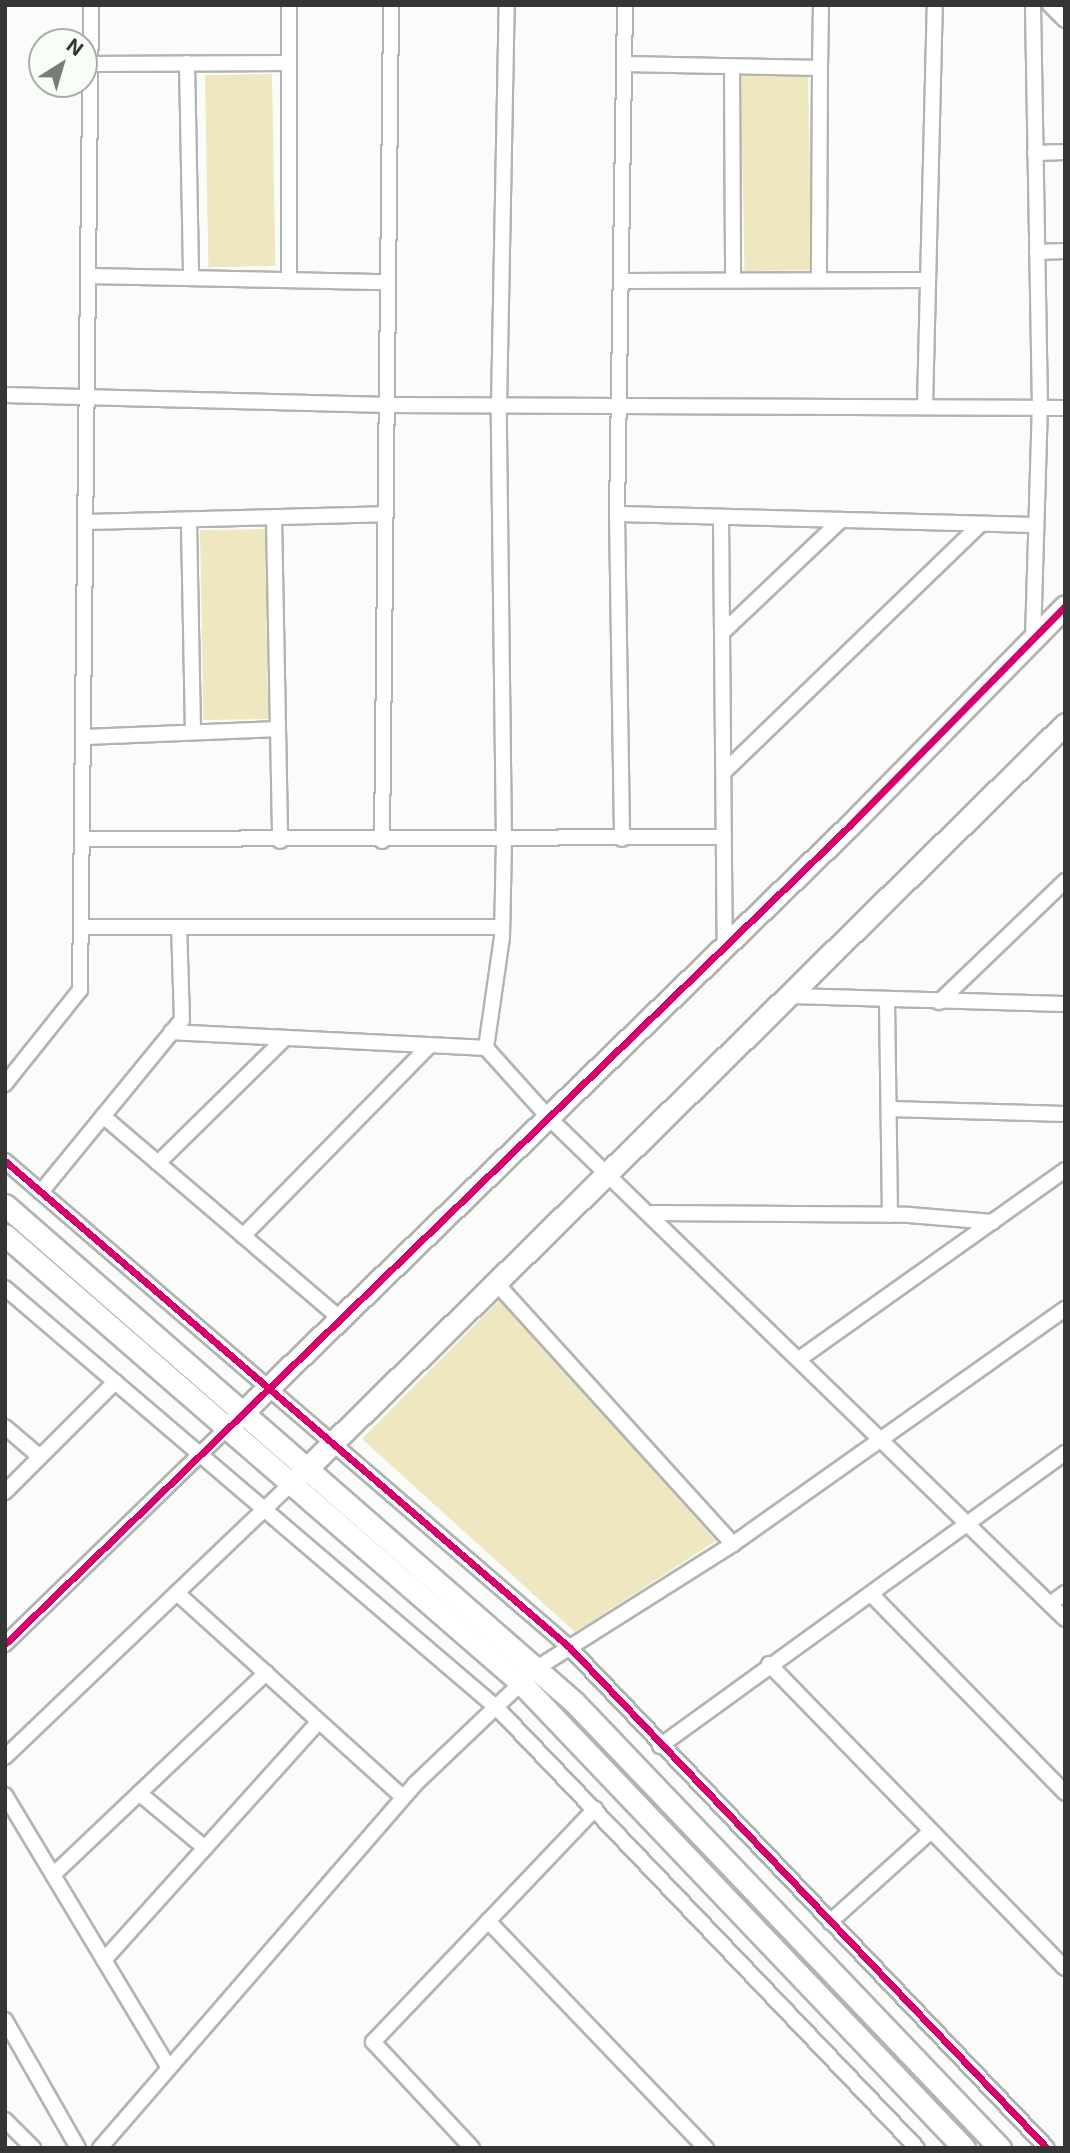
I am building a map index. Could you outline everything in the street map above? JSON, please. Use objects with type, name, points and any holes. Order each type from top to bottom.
[{"type":"street","points":[[91,5],[91,28]]},
{"type":"street","points":[[289,5],[289,280]]},
{"type":"street","points":[[382,841],[391,5]]},
{"type":"street","points":[[486,1048],[502,928],[504,842],[499,406],[507,5]]},
{"type":"street","points":[[622,839],[617,514],[625,5]]},
{"type":"street","points":[[818,280],[821,5]]},
{"type":"street","points":[[925,406],[935,5]]},
{"type":"street","points":[[1033,5],[1040,408],[1033,639]]},
{"type":"street","points":[[1050,5],[1065,20]]},
{"type":"street","points":[[187,63],[191,278]]},
{"type":"street","points":[[98,64],[289,63]]},
{"type":"street","points":[[624,64],[820,68]]},
{"type":"street","points":[[732,68],[733,281]]},
{"type":"street","points":[[5,1084],[80,990],[86,737],[90,98]]},
{"type":"street","points":[[1035,153],[1065,152]]},
{"type":"street","points":[[1037,252],[1065,251]]},
{"type":"street","points":[[90,276],[388,282]]},
{"type":"street","points":[[621,281],[928,280]]},
{"type":"street","points":[[5,394],[87,399],[387,405],[1065,408]]},
{"type":"street","points":[[86,522],[189,523],[386,514]]},
{"type":"street","points":[[617,514],[1036,525]]},
{"type":"street","points":[[721,517],[725,947]]},
{"type":"street","points":[[274,519],[280,841]]},
{"type":"street","points":[[723,632],[842,520]]},
{"type":"street","points":[[189,523],[193,732]]},
{"type":"street","points":[[724,772],[981,524]]},
{"type":"street","points":[[5,1644],[725,947],[1065,606]]},
{"type":"street","points":[[5,1757],[267,1509],[611,1175],[1065,724]]},
{"type":"street","points":[[86,737],[278,729]]},
{"type":"street","points":[[84,839],[504,842],[724,837]]},
{"type":"street","points":[[939,1002],[1065,881]]},
{"type":"street","points":[[82,927],[502,928]]},
{"type":"street","points":[[41,1192],[182,1020],[179,927]]},
{"type":"street","points":[[790,996],[1065,1004]]},
{"type":"street","points":[[887,1000],[890,1215]]},
{"type":"street","points":[[172,1032],[486,1048],[549,1118],[802,1357],[1065,1619]]},
{"type":"street","points":[[158,1163],[285,1038]]},
{"type":"street","points":[[243,1236],[430,1045]]},
{"type":"street","points":[[888,1110],[1065,1114]]},
{"type":"street","points":[[103,1116],[341,1319]]},
{"type":"street","points":[[5,1161],[569,1647],[660,1746],[1047,2148]]},
{"type":"street","points":[[802,1357],[1065,1170]]},
{"type":"street","points":[[5,1205],[236,1419],[291,1484],[522,1684],[964,2148]]},
{"type":"street","points":[[652,1213],[890,1215],[993,1222]]},
{"type":"street","points":[[5,1235],[236,1419],[307,1468],[537,1668],[1000,2148]]},
{"type":"street","points":[[498,1284],[733,1544]]},
{"type":"street","points":[[5,1288],[497,1708],[918,2148]]},
{"type":"street","points":[[100,2148],[403,1797],[537,1668],[733,1544],[1065,1309]]},
{"type":"street","points":[[5,1492],[115,1382]]},
{"type":"street","points":[[5,1427],[40,1457]]},
{"type":"street","points":[[660,1746],[769,1664],[871,1594],[1065,1453]]},
{"type":"street","points":[[177,1593],[403,1797]]},
{"type":"street","points":[[1050,1604],[1065,1593]]},
{"type":"street","points":[[871,1594],[1065,1793]]},
{"type":"street","points":[[769,1664],[1065,1968]]},
{"type":"street","points":[[53,1875],[266,1673]]},
{"type":"street","points":[[104,1960],[319,1721]]},
{"type":"street","points":[[139,1793],[205,1848]]},
{"type":"street","points":[[5,1795],[169,2068]]},
{"type":"street","points":[[472,2148],[373,2042],[595,1809]]},
{"type":"street","points":[[830,1922],[932,1831]]},
{"type":"street","points":[[488,1922],[706,2148]]},
{"type":"street","points":[[5,2020],[78,2148]]},
{"type":"street","points":[[5,2120],[33,2148]]},
{"type":"shaded area","points":[[272,74],[275,266],[208,267],[205,75]]},
{"type":"shaded area","points":[[808,75],[811,270],[744,271],[741,76]]},
{"type":"shaded area","points":[[265,529],[268,719],[203,720],[200,530]]},
{"type":"shaded area","points":[[500,1299],[716,1541],[575,1632],[362,1439]]},
{"type":"cycle path","points":[[5,1644],[849,826],[1065,606]]},
{"type":"cycle path","points":[[5,1161],[569,1647],[1047,2148]]}]
